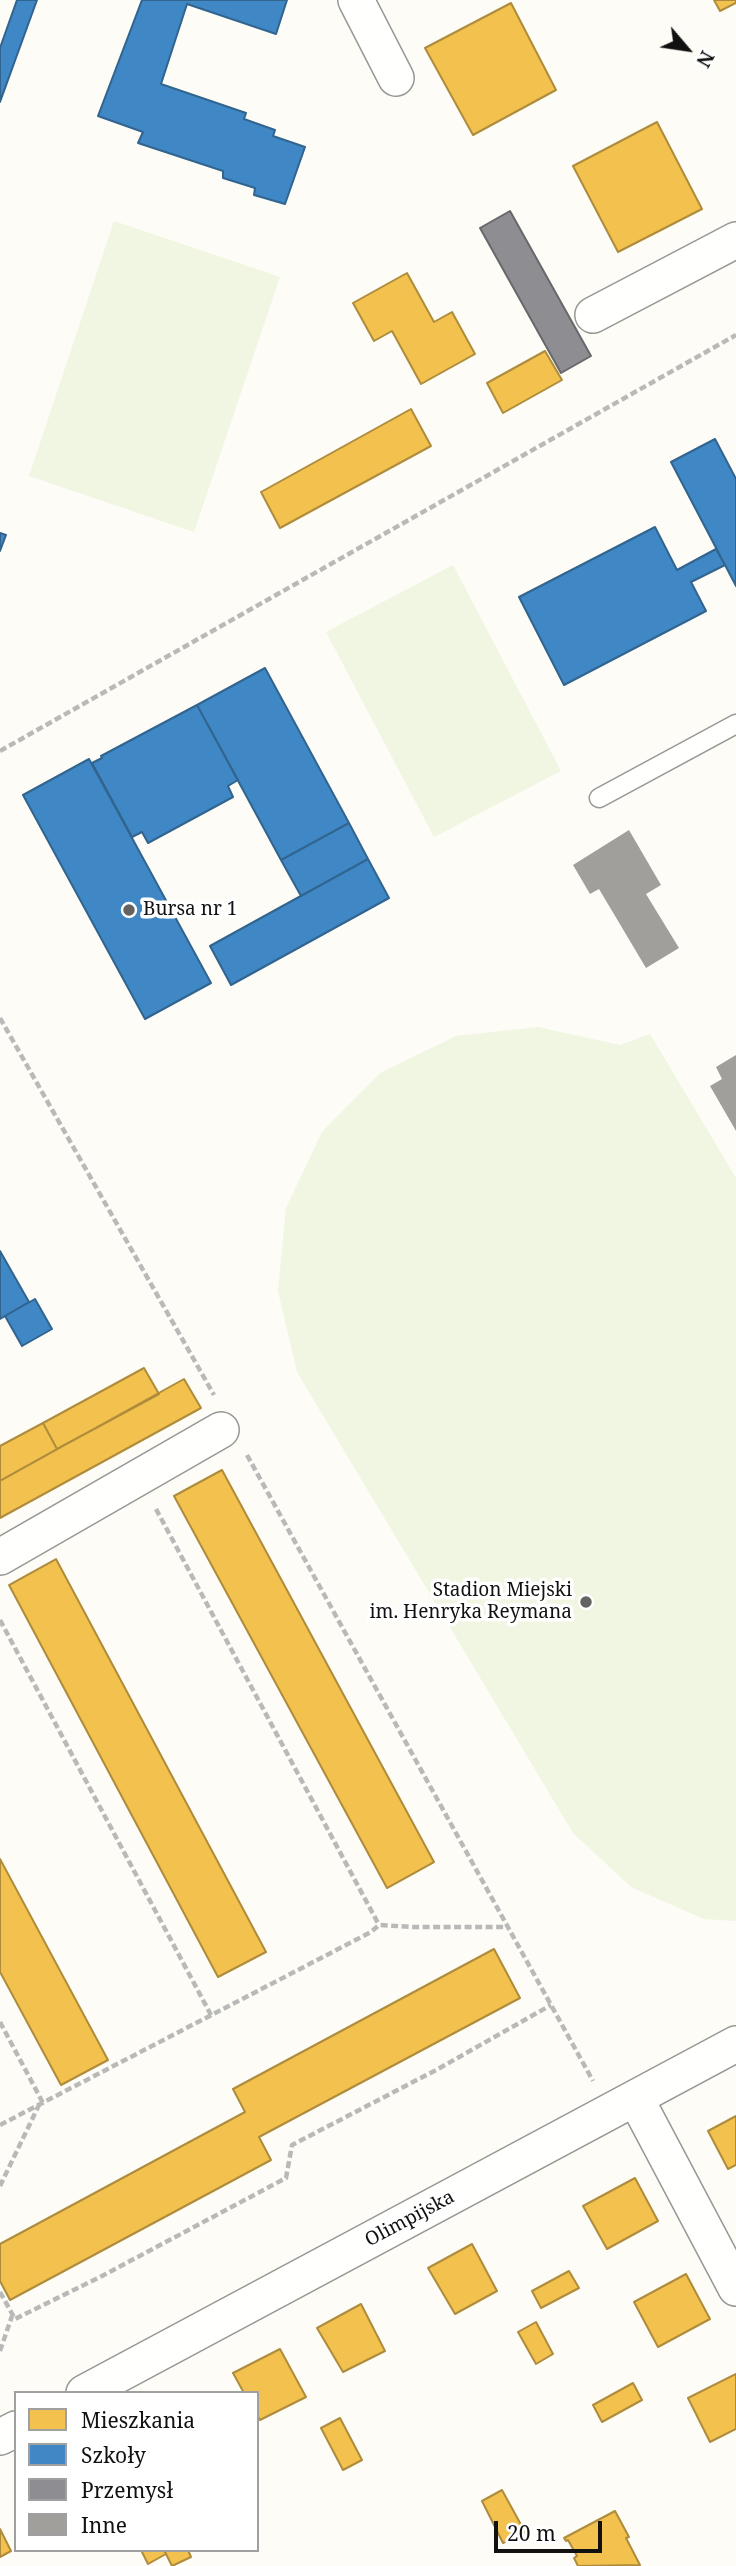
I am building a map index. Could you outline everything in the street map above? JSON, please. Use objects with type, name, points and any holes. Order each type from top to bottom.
[{"type":"street","points":[[356,0],[396,78]]},
{"type":"street","points":[[593,315],[736,240]]},
{"type":"street","points":[[0,1557],[226,1424]]},
{"type":"street","name":"Olimpijska","points":[[88,2391],[736,2044]]},
{"type":"street","points":[[636,2099],[736,2288]]},
{"type":"lane","points":[[599,798],[736,724]]},
{"type":"path","points":[[0,751],[736,335]]},
{"type":"path","points":[[0,1018],[598,2089]]},
{"type":"path","points":[[155,1501],[156,1509],[379,1925]]},
{"type":"path","points":[[0,1620],[211,2015]]},
{"type":"path","points":[[0,2125],[371,1932],[379,1925],[507,1927]]},
{"type":"path","points":[[0,2292],[15,2319],[78,2288],[286,2178],[292,2145],[438,2069],[551,2005]]},
{"type":"path","points":[[0,2022],[41,2104]]},
{"type":"path","points":[[0,2186],[41,2104]]},
{"type":"path","points":[[0,2351],[3,2335],[12,2315]]},
{"type":"green space","points":[[114,221],[280,277],[194,532],[29,476]]},
{"type":"green space","points":[[453,565],[561,771],[434,837],[326,632]]},
{"type":"green space","name":"Stadion Miejski im. Henryka Reymana","points":[[538,1027],[620,1045],[650,1034],[736,1178],[736,1921],[704,1919],[631,1887],[573,1833],[297,1372],[278,1291],[286,1208],[322,1132],[380,1073],[456,1036]]},
{"type":"building: Mieszkania","points":[[714,0],[736,0],[736,3],[720,11]]},
{"type":"building: Mieszkania","points":[[511,3],[556,90],[473,135],[425,48]]},
{"type":"building: Mieszkania","points":[[657,122],[702,209],[618,252],[573,166]]},
{"type":"building: Mieszkania","points":[[407,273],[434,322],[452,312],[475,354],[421,384],[392,331],[374,341],[353,303]]},
{"type":"building: Mieszkania","points":[[545,351],[562,380],[503,413],[487,383]]},
{"type":"building: Mieszkania","points":[[411,409],[431,446],[280,528],[261,492]]},
{"type":"building: Mieszkania","points":[[144,1368],[159,1394],[57,1449],[43,1423]]},
{"type":"building: Mieszkania","points":[[184,1379],[201,1408],[0,1518],[0,1481]]},
{"type":"building: Mieszkania","points":[[43,1423],[57,1449],[0,1481],[0,1446]]},
{"type":"building: Mieszkania","points":[[222,1470],[434,1862],[387,1888],[174,1496]]},
{"type":"building: Mieszkania","points":[[56,1559],[266,1952],[218,1977],[9,1585]]},
{"type":"building: Mieszkania","points":[[0,1859],[108,2060],[61,2085],[0,1972]]},
{"type":"building: Mieszkania","points":[[494,1949],[520,1998],[259,2137],[271,2160],[10,2300],[0,2281],[0,2244],[245,2112],[233,2089]]},
{"type":"building: Mieszkania","points":[[736,2116],[736,2165],[728,2169],[708,2131]]},
{"type":"building: Mieszkania","points":[[635,2178],[658,2221],[607,2249],[583,2206]]},
{"type":"building: Mieszkania","points":[[472,2244],[497,2291],[455,2314],[428,2268]]},
{"type":"building: Mieszkania","points":[[569,2271],[579,2288],[541,2308],[532,2291]]},
{"type":"building: Mieszkania","points":[[686,2274],[710,2319],[658,2347],[634,2302]]},
{"type":"building: Mieszkania","points":[[361,2304],[385,2351],[343,2372],[317,2328]]},
{"type":"building: Mieszkania","points":[[536,2322],[553,2354],[536,2364],[518,2332]]},
{"type":"building: Mieszkania","points":[[280,2349],[306,2397],[260,2420],[259,2391],[243,2391],[233,2373]]},
{"type":"building: Mieszkania","points":[[736,2374],[736,2429],[710,2442],[688,2398]]},
{"type":"building: Mieszkania","points":[[633,2383],[642,2400],[602,2422],[593,2405]]},
{"type":"building: Mieszkania","points":[[340,2418],[362,2460],[343,2470],[321,2428]]},
{"type":"building: Mieszkania","points":[[502,2490],[525,2532],[503,2543],[482,2501]]},
{"type":"building: Mieszkania","points":[[615,2511],[640,2565],[578,2566],[574,2558],[577,2556],[564,2538]]},
{"type":"building: Mieszkania","points":[[0,2529],[11,2551],[0,2557]]},
{"type":"building: Mieszkania","points":[[142,2552],[165,2552],[166,2554],[148,2564]]},
{"type":"building: Mieszkania","points":[[165,2552],[189,2552],[191,2557],[172,2566]]},
{"type":"building: Szkoły","points":[[17,0],[37,0],[0,102],[0,48]]},
{"type":"building: Szkoły","points":[[142,0],[287,0],[276,34],[187,4],[161,84],[246,113],[244,119],[275,130],[273,136],[305,147],[285,204],[254,195],[255,188],[223,178],[223,171],[138,143],[143,132],[98,116]]},
{"type":"building: Szkoły","points":[[715,439],[736,479],[736,586],[671,462]]},
{"type":"building: Szkoły","points":[[655,527],[677,570],[716,549],[725,565],[691,582],[706,611],[564,685],[519,597]]},
{"type":"building: Szkoły","points":[[0,533],[6,535],[0,551]]},
{"type":"building: Szkoły","points":[[265,668],[349,823],[281,860],[197,705]]},
{"type":"building: Szkoły","points":[[197,705],[238,780],[228,786],[233,797],[148,843],[142,832],[132,837],[92,763]]},
{"type":"building: Szkoły","name":"Bursa nr 1","points":[[89,759],[211,983],[145,1019],[23,795]]},
{"type":"building: Szkoły","points":[[349,823],[368,859],[301,896],[281,860]]},
{"type":"building: Szkoły","points":[[368,859],[389,898],[231,985],[210,946]]},
{"type":"building: Szkoły","points":[[0,1251],[29,1302],[0,1319]]},
{"type":"building: Szkoły","points":[[35,1299],[52,1329],[22,1346],[5,1316]]},
{"type":"building: Przemysł","points":[[510,211],[591,356],[561,373],[480,228]]},
{"type":"building: Inne","points":[[629,830],[661,885],[646,894],[679,948],[646,968],[599,889],[590,894],[573,865]]},
{"type":"building: Inne","points":[[736,1055],[736,1131],[710,1086],[722,1079],[716,1067]]},
{"type":"place","name":"Bursa nr 1","points":[[129,910]]},
{"type":"place","name":"Stadion Miejski im. Henryka Reymana","points":[[586,1602]]}]
